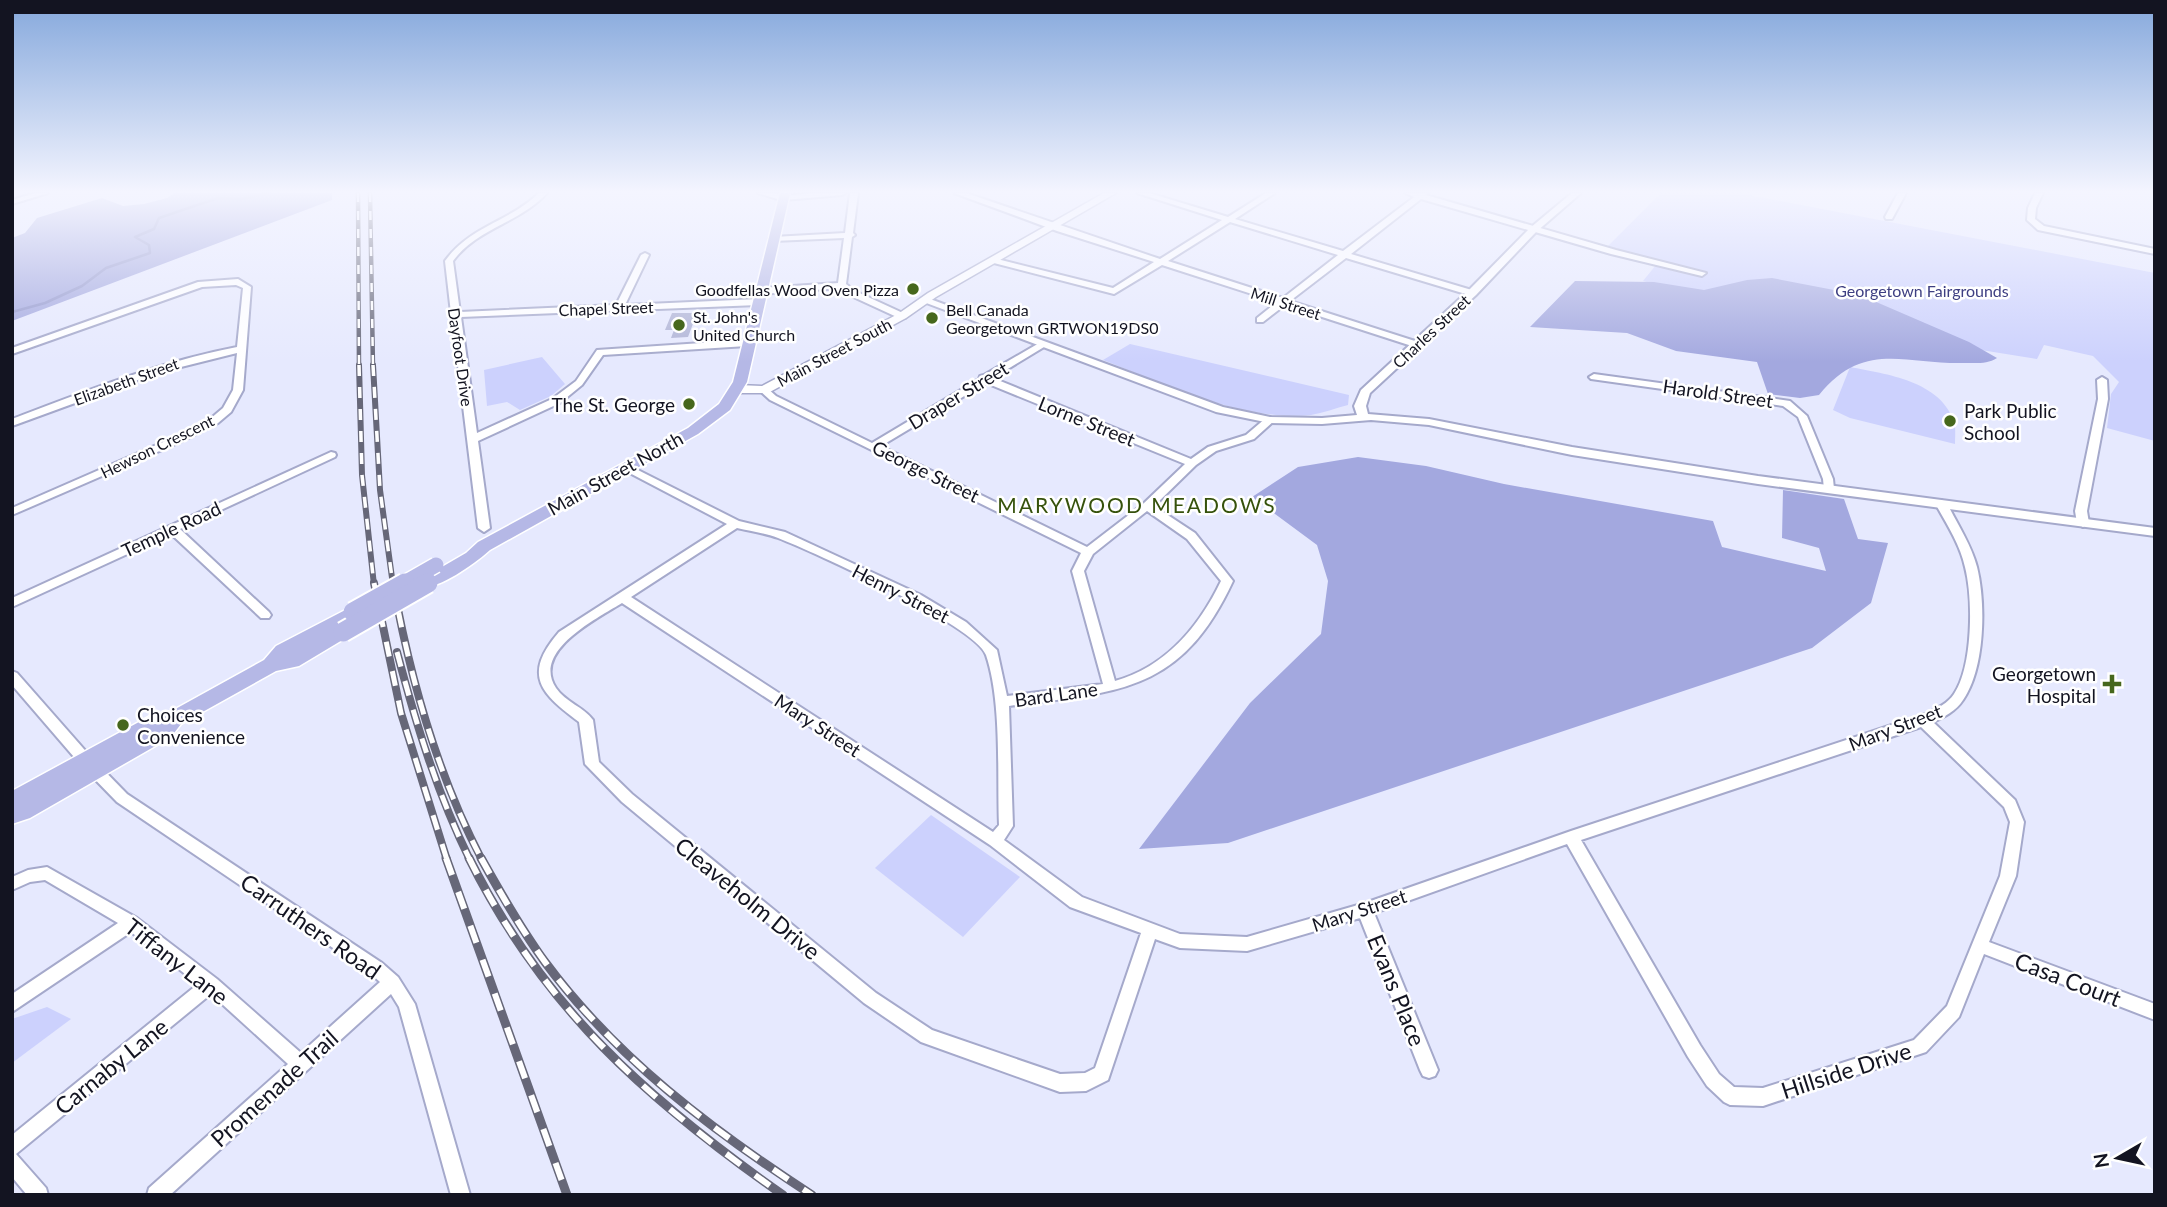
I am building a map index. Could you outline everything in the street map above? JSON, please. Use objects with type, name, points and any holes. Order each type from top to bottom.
[{"type":"main road","points":[[738,389],[770,249]]},
{"type":"main road","name":"Main Street South","points":[[738,389],[764,390],[926,301],[937,299],[1018,249]]},
{"type":"main road","name":"Main Street North","points":[[271,665],[282,651],[484,537],[626,467],[712,418],[738,389]]},
{"type":"main road","name":"Main Street North","points":[[12,801],[164,732],[174,719],[271,665],[292,661],[472,557],[484,537]]},
{"type":"main road","name":"Main Street North","points":[[12,816],[23,812],[91,766]]},
{"type":"street","name":"Dayfoot Drive","points":[[457,249],[449,261],[454,315],[473,439],[484,537]]},
{"type":"street","points":[[848,249],[842,285],[856,295],[902,316]]},
{"type":"street","name":"Mill Street","points":[[1122,249],[1415,344]]},
{"type":"street","points":[[997,261],[1113,291],[1182,249]]},
{"type":"street","points":[[1323,249],[1472,293]]},
{"type":"street","points":[[1260,320],[1353,249]]},
{"type":"street","name":"Charles Street","points":[[1364,418],[1360,406],[1365,392],[1472,293],[1514,249]]},
{"type":"street","points":[[1609,249],[1702,273]]},
{"type":"street","points":[[619,308],[645,255]]},
{"type":"street","name":"Hewson Crescent","points":[[12,351],[201,284],[238,282],[247,286],[238,390],[227,410],[214,421],[174,441],[12,512]]},
{"type":"street","name":"Chapel Street","points":[[454,315],[619,308],[759,296],[842,285]]},
{"type":"street","points":[[926,301],[1220,410],[1270,419],[1322,421],[1364,418],[1429,422],[1572,451],[1829,489],[2155,531]]},
{"type":"street","points":[[473,439],[556,401],[579,383],[600,352],[747,342]]},
{"type":"street","name":"Draper Street","points":[[874,446],[1041,345]]},
{"type":"street","name":"Elizabeth Street","points":[[12,423],[150,370],[204,355],[242,349]]},
{"type":"street","name":"Harold Street","points":[[1594,377],[1786,403],[1802,416],[1828,479],[1829,489]]},
{"type":"street","name":"Lorne Street","points":[[983,378],[1192,463]]},
{"type":"street","points":[[2082,523],[2081,511],[2103,399],[2102,380]]},
{"type":"street","name":"George Street","points":[[764,390],[773,398],[1088,552]]},
{"type":"street","points":[[1110,686],[1078,571],[1088,552],[1147,506],[1192,463],[1212,449],[1250,437],[1270,419]]},
{"type":"street","name":"Temple Road","points":[[12,603],[331,455]]},
{"type":"street","name":"Henry Street","points":[[626,467],[735,524],[781,536],[917,598],[962,625],[991,650],[1002,702],[1006,826],[995,841]]},
{"type":"street","name":"Mary Street","points":[[622,597],[995,841],[1076,902],[1180,941],[1247,944],[1365,910],[1571,837],[1923,721],[1945,711],[1961,695],[1971,664],[1977,608],[1970,565],[1941,503]]},
{"type":"street","name":"Bard Lane","points":[[1002,702],[1110,686],[1144,676],[1187,643],[1215,610],[1227,581],[1191,536],[1147,506]]},
{"type":"street","name":"Cleaveholm Drive","points":[[735,524],[563,635],[552,647],[545,670],[551,690],[586,720],[592,764],[627,798],[870,998],[927,1036],[1060,1083],[1086,1082],[1102,1074],[1150,931]]},
{"type":"street","points":[[172,528],[265,615]]},
{"type":"street","name":"Carruthers Road","points":[[12,676],[122,798],[376,968],[392,982],[407,1004],[461,1195]]},
{"type":"street","name":"Hillside Drive","points":[[1571,837],[1694,1051],[1713,1080],[1730,1096],[1763,1097],[1920,1046],[1953,1010],[1981,946],[2008,876],[2017,822],[2010,804],[1923,721]]},
{"type":"street","name":"Tiffany Lane","points":[[12,884],[28,876],[42,873],[53,875],[131,923],[211,984],[301,1064]]},
{"type":"street","name":"Evans Place","points":[[1365,910],[1429,1070]]},
{"type":"street","points":[[12,1004],[131,923]]},
{"type":"street","name":"Casa Court","points":[[1981,946],[2155,1012]]},
{"type":"street","name":"Promenade Trail","points":[[156,1195],[392,982]]},
{"type":"street","name":"Carnaby Lane","points":[[12,1147],[211,984]]},
{"type":"street","points":[[12,1162],[39,1195]]},
{"type":"green space","name":"Georgetown Fairgrounds","points":[[1610,249],[2032,249],[2155,273],[2155,441],[2107,428],[2111,394],[2119,382],[2093,356],[2044,345],[2037,359],[1956,346],[1947,361],[1643,281],[1656,265]]},
{"type":"green space","points":[[1130,344],[1349,395],[1348,405],[1311,415],[1285,416],[1232,407],[1178,390],[1103,360]]},
{"type":"green space","points":[[542,357],[565,384],[551,396],[520,410],[507,402],[487,406],[484,370]]},
{"type":"green space","points":[[1850,367],[1895,377],[1925,388],[1947,408],[1954,422],[1955,444],[1850,418],[1833,410]]},
{"type":"green space","points":[[931,815],[1020,877],[963,937],[875,868]]},
{"type":"green space","points":[[47,1007],[71,1019],[12,1063],[12,1019]]},
{"type":"shaded area","points":[[12,249],[202,249],[12,321]]},
{"type":"shaded area","points":[[1772,278],[1860,295],[1969,342],[1997,358],[1978,363],[1905,359],[1869,361],[1836,378],[1819,395],[1800,398],[1768,394],[1757,362],[1676,351],[1627,333],[1530,327],[1575,281],[1654,282],[1704,290],[1747,280]]},
{"type":"shaded area","points":[[1358,457],[1426,466],[1504,484],[1713,521],[1722,547],[1826,571],[1819,548],[1782,538],[1783,490],[1844,499],[1858,539],[1888,543],[1871,603],[1812,648],[1228,843],[1139,849],[1250,703],[1321,634],[1328,581],[1317,545],[1252,497],[1298,467]]},
{"type":"building","points":[[672,313],[697,313],[688,337],[671,338],[674,330],[665,330]]},
{"type":"waterway","points":[[12,312],[45,303],[82,286],[106,268],[150,253],[150,249]]},
{"type":"railway","points":[[358,249],[359,367]]},
{"type":"railway","points":[[371,249],[373,367]]},
{"type":"railway","points":[[359,365],[362,475],[374,585]]},
{"type":"railway","points":[[373,365],[380,490],[393,585]]},
{"type":"railway","points":[[374,583],[401,713],[447,860]]},
{"type":"railway","points":[[393,583],[427,725],[452,794],[481,858]]},
{"type":"railway","points":[[397,652],[428,758],[470,859]]},
{"type":"railway","points":[[446,858],[567,1195]]},
{"type":"railway","points":[[481,858],[545,962],[603,1030],[668,1091],[738,1145],[812,1195]]},
{"type":"railway","points":[[470,859],[498,912],[531,961],[566,1006],[604,1048],[688,1124],[783,1195]]},
{"type":"place","name":"Goodfellas Wood Oven Pizza","points":[[913,289]]},
{"type":"place","name":"Bell Canada Georgetown GRTWON19DS0","points":[[932,318]]},
{"type":"place","name":"St. John's United Church","points":[[679,325]]},
{"type":"place","name":"The St. George","points":[[689,404]]},
{"type":"place","name":"Park Public School","points":[[1950,421]]},
{"type":"place","name":"Georgetown Hospital","points":[[2112,684]]},
{"type":"place","name":"Choices Convenience","points":[[123,725]]},
{"type":"district","name":"MARYWOOD MEADOWS","points":[[1137,504]]}]
